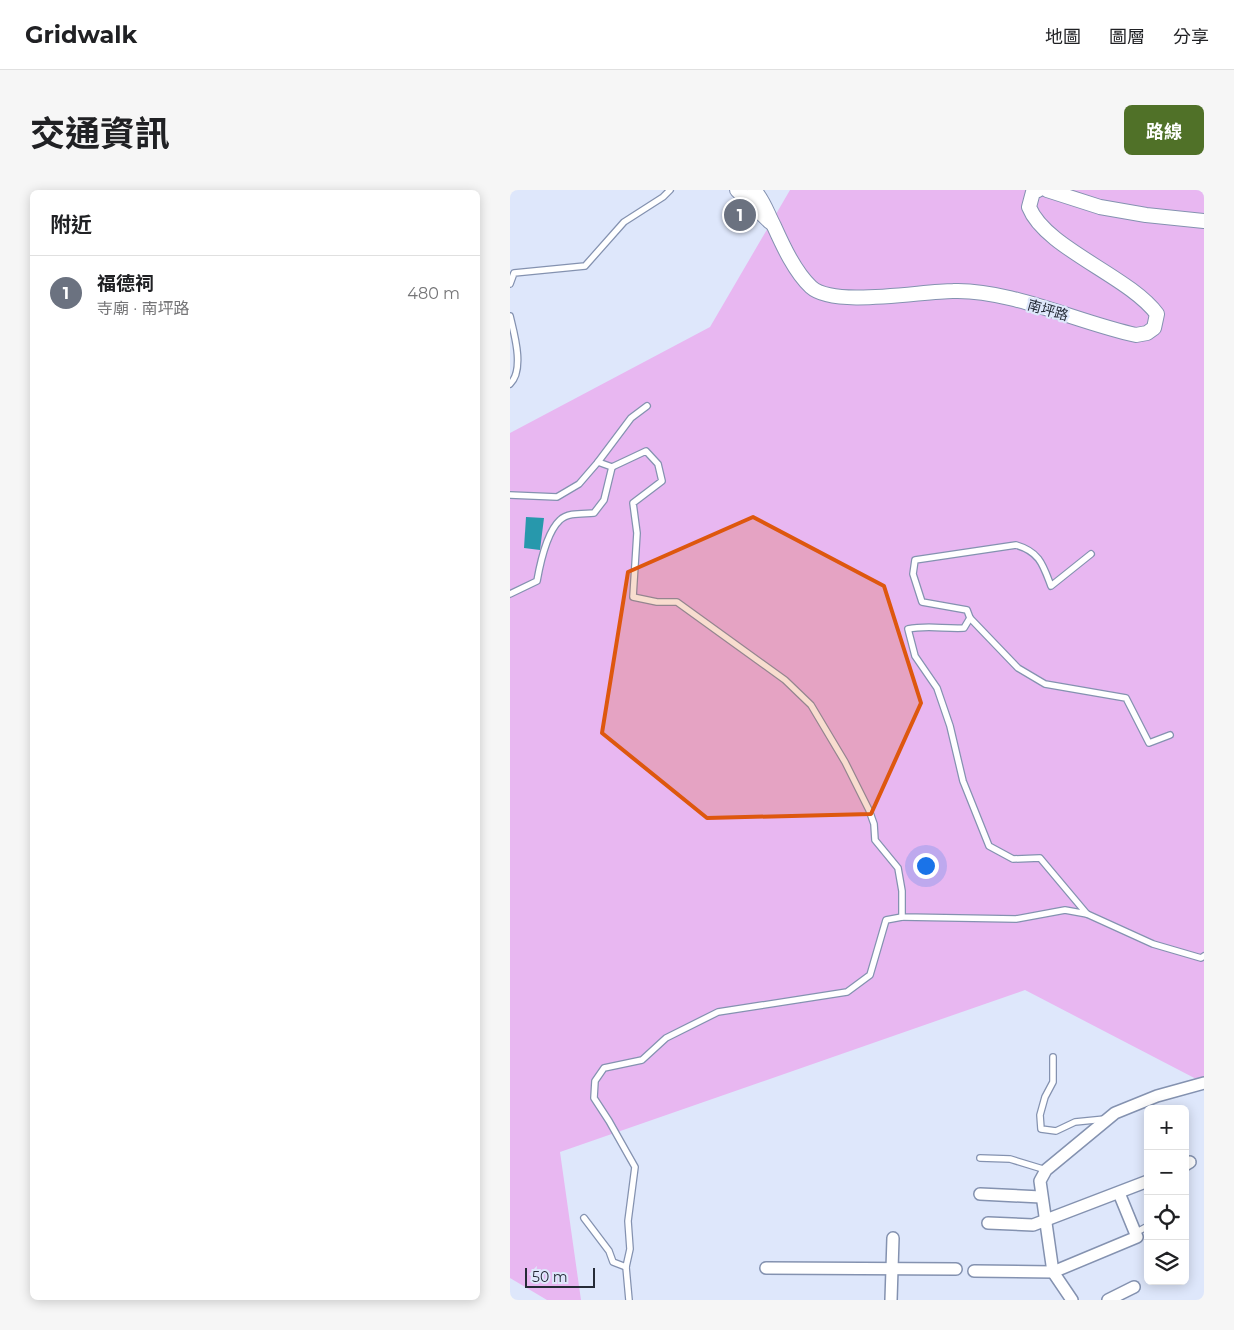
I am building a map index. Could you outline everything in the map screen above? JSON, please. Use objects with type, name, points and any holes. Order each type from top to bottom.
[{"type":"street","name":"南坪路","points":[[737,190],[773,225]]},
{"type":"street","name":"南坪路","points":[[754,190],[768,210],[773,225],[799,272],[812,288],[828,296],[855,298],[953,291],[984,292],[1136,335],[1147,333],[1154,328],[1157,314],[1153,308],[1129,288],[1067,247],[1038,221],[1030,207],[1033,192],[1038,190]]},
{"type":"street","points":[[1047,190],[1100,207],[1146,215],[1204,221]]},
{"type":"street","points":[[1072,1300],[1053,1272],[1040,1181],[1046,1170],[1115,1112],[1156,1096],[1204,1083]]},
{"type":"street","points":[[988,1223],[1033,1225],[1144,1182]]},
{"type":"street","points":[[974,1271],[1053,1272],[1137,1237],[1119,1193]]},
{"type":"street","points":[[980,1194],[1042,1197]]},
{"type":"street","points":[[891,1300],[890,1269],[893,1238]]},
{"type":"street","points":[[766,1268],[956,1270]]},
{"type":"street","points":[[1108,1300],[1134,1287]]},
{"type":"lane","points":[[510,284],[514,273],[586,266],[624,222],[664,198],[670,190]]},
{"type":"lane","points":[[510,316],[518,354],[514,380],[510,384]]},
{"type":"lane","points":[[510,495],[557,497],[579,484],[631,418],[647,406]]},
{"type":"lane","points":[[598,462],[612,467],[646,451],[658,464],[662,482],[633,503],[636,533],[633,597],[657,602],[677,602],[786,680],[811,705],[870,810],[874,824],[875,840],[898,868],[902,891],[902,917]]},
{"type":"lane","points":[[510,594],[537,581],[543,553],[560,519],[571,514],[594,513],[604,500],[612,467]]},
{"type":"lane","points":[[1091,554],[1051,586],[1041,561],[1028,548],[1016,545],[915,560],[914,574],[922,602],[967,610],[970,618],[1018,668],[1045,684],[1126,698],[1149,743],[1170,735]]},
{"type":"lane","points":[[970,618],[964,628],[947,629],[924,625],[908,629],[915,656],[937,688],[950,726],[963,781],[978,820],[989,846],[1013,859],[1040,858],[1087,914]]},
{"type":"lane","points":[[628,1300],[626,1267],[630,1249],[628,1221],[635,1167],[609,1120],[594,1098],[595,1081],[604,1068],[642,1060],[666,1038],[718,1012],[847,992],[870,975],[886,920],[902,917],[1016,919],[1065,910],[1087,914],[1154,944],[1201,958],[1204,956]]},
{"type":"lane","points":[[1053,1057],[1053,1082],[1045,1097],[1040,1115],[1041,1129],[1056,1131],[1075,1122],[1107,1119]]},
{"type":"lane","points":[[980,1158],[1010,1159],[1046,1170]]},
{"type":"lane","points":[[584,1218],[609,1251],[612,1262],[626,1267]]},
{"type":"lane","points":[[1135,1233],[1144,1228]]},
{"type":"highlighted area","points":[[753,517],[884,586],[921,703],[871,814],[707,818],[602,733],[628,572]]},
{"type":"shaded area","points":[[790,190],[1204,190],[1204,1083],[1025,990],[560,1152],[581,1300],[547,1300],[510,1278],[510,433],[710,327]]},
{"type":"water","points":[[526,517],[544,518],[540,550],[524,548]]},
{"type":"place","name":"福德祠","points":[[740,215]]}]
